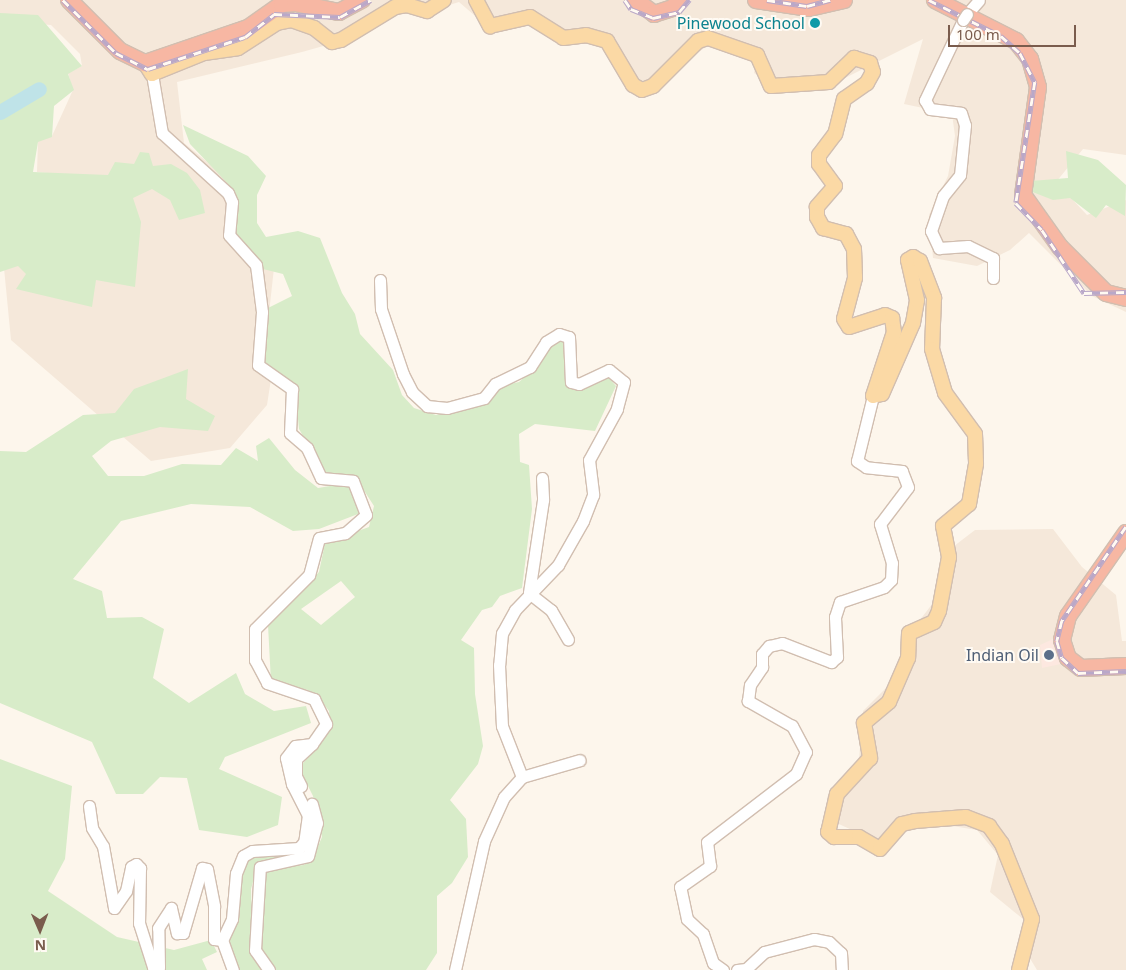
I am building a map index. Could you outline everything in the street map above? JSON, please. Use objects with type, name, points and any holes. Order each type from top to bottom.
[{"type":"highway","points":[[70,0],[120,51],[148,68],[248,28],[282,4],[294,3],[339,12],[362,0]]},
{"type":"highway","points":[[635,0],[654,14],[673,8],[679,0]]},
{"type":"highway","points":[[756,0],[809,8],[844,0]]},
{"type":"highway","points":[[935,0],[965,17],[1016,41],[1035,72],[1038,87],[1024,184],[1026,200],[1060,247],[1106,294],[1126,298]]},
{"type":"highway","points":[[1126,533],[1068,616],[1062,640],[1067,657],[1082,668],[1126,666]]},
{"type":"main road","points":[[148,68],[204,53],[238,48],[277,23],[291,20],[314,28],[332,42],[371,25],[395,7],[407,4],[427,11],[444,0]]},
{"type":"main road","points":[[476,0],[490,26],[530,17],[564,38],[586,35],[607,41],[633,85],[642,90],[653,86],[698,41],[708,38],[757,55],[771,86],[829,82],[854,58],[870,62],[873,72],[867,83],[844,100],[835,134],[819,155],[819,164],[835,186],[817,207],[816,218],[823,228],[846,234],[854,249],[855,278],[844,319],[849,327],[885,315],[892,318],[894,332],[873,396]]},
{"type":"main road","points":[[873,396],[882,394],[914,323],[917,300],[908,269],[913,257],[927,273],[934,298],[930,340],[945,393],[975,434],[974,494],[943,526],[949,557],[939,611],[934,622],[909,633],[908,658],[889,702],[864,723],[870,758],[837,794],[828,832],[834,837],[859,837],[880,849],[902,824],[915,821],[966,816],[989,826],[1002,844],[1032,919],[1019,970]]},
{"type":"street","points":[[979,0],[965,17],[924,100],[930,109],[961,113],[965,125],[960,175],[943,196],[931,231],[940,248],[968,246],[994,258],[993,278]]},
{"type":"street","points":[[148,68],[162,133],[228,193],[232,202],[229,235],[258,271],[258,365],[292,389],[290,433],[307,448],[321,478],[352,481],[364,500],[366,515],[358,525],[345,533],[319,538],[309,575],[255,629],[255,660],[267,683],[306,694],[322,712],[326,724],[312,744],[296,759],[296,776],[317,823],[308,856],[260,866],[255,950],[269,970]]},
{"type":"street","points":[[380,280],[381,309],[404,374],[412,392],[427,406],[447,408],[484,398],[495,384],[530,367],[546,342],[559,334],[569,337],[571,382],[580,384],[610,370],[624,382],[618,409],[589,460],[593,496],[583,521],[558,565],[530,593],[502,634],[499,665],[502,726],[522,777]]},
{"type":"street","points":[[723,970],[713,963],[703,934],[687,918],[680,887],[710,866],[707,842],[796,774],[806,752],[792,726],[748,702],[750,685],[762,667],[762,654],[769,646],[782,643],[831,662],[837,657],[835,617],[840,602],[884,587],[891,580],[892,563],[880,524],[908,487],[902,470],[866,467],[857,461],[873,396]]},
{"type":"street","points":[[530,593],[543,500],[542,478]]},
{"type":"street","points":[[530,593],[551,610],[568,639]]},
{"type":"street","points":[[233,970],[222,940],[232,919],[232,893],[243,856],[263,849],[299,848],[304,842],[308,815],[292,784],[286,758],[295,746],[312,744]]},
{"type":"street","points":[[455,970],[484,840],[504,797],[522,777],[580,760]]},
{"type":"street","points":[[89,806],[92,828],[103,846],[114,908],[126,891],[130,867],[136,864],[140,868],[139,923],[153,967],[159,967],[158,928],[171,908],[177,933],[183,933],[202,868],[207,869],[214,906],[214,939],[222,940]]},
{"type":"street","points":[[737,970],[746,969],[764,952],[814,939],[829,942],[841,953],[842,970]]},
{"type":"shaded area","points":[[0,0],[1126,0],[1126,155],[1083,149],[1056,182],[1087,215],[1126,200],[1126,312],[1092,296],[1029,233],[1010,250],[977,266],[933,258],[929,215],[948,176],[955,136],[952,114],[904,104],[923,39],[835,83],[782,91],[754,73],[757,57],[712,43],[656,80],[630,81],[613,52],[587,41],[554,42],[529,21],[489,28],[459,2],[427,12],[398,13],[341,41],[177,82],[184,143],[228,179],[275,259],[266,340],[273,366],[267,405],[230,448],[151,461],[11,340],[4,268],[124,180],[37,172],[38,141],[52,136],[73,90],[68,73],[82,66],[80,54],[51,25],[0,21]]},
{"type":"shaded area","points":[[1053,529],[1082,567],[1116,595],[1122,641],[1126,641],[1126,970],[1037,970],[1020,942],[1029,924],[990,892],[998,855],[977,830],[915,820],[892,840],[874,840],[830,820],[827,797],[859,759],[863,711],[889,685],[919,621],[933,603],[945,553],[975,530]]},
{"type":"shaded area","name":"Indian Oil","points":[[1053,639],[1061,664],[1042,668],[1040,645]]},
{"type":"green space","points":[[0,13],[38,15],[82,66],[68,74],[74,90],[54,106],[52,137],[38,142],[33,172],[108,175],[115,162],[134,164],[140,152],[149,153],[153,166],[171,164],[187,173],[200,190],[205,213],[179,220],[170,200],[152,189],[133,198],[141,222],[135,287],[96,280],[92,307],[16,289],[26,274],[18,266],[0,272],[0,117],[43,86],[37,85],[0,108]]},
{"type":"green space","points":[[183,125],[248,156],[266,176],[257,195],[257,223],[266,237],[298,231],[320,238],[342,293],[355,314],[360,334],[393,370],[402,395],[414,408],[436,415],[486,403],[498,387],[519,382],[535,368],[547,345],[559,337],[567,341],[565,381],[571,386],[609,378],[616,386],[595,431],[535,424],[519,434],[520,462],[529,465],[532,509],[522,588],[500,596],[492,607],[482,610],[461,640],[474,648],[475,694],[483,746],[478,764],[450,800],[466,819],[468,857],[452,883],[437,896],[437,953],[426,970],[274,970],[260,948],[264,869],[304,865],[313,858],[322,837],[313,796],[299,768],[325,738],[330,724],[329,711],[320,699],[308,690],[271,682],[268,625],[319,572],[325,543],[369,527],[374,506],[356,478],[343,474],[329,477],[323,470],[299,429],[295,389],[262,362],[259,348],[268,308],[292,296],[283,274],[263,269],[235,237],[232,188],[190,144]],"holes":[[[341,581],[355,597],[321,625],[301,609]]]},
{"type":"green space","points":[[1066,151],[1098,160],[1126,185],[1125,216],[1106,205],[1096,218],[1070,198],[1053,200],[1030,191],[1031,181],[1068,178]]},
{"type":"green space","points":[[188,369],[186,399],[215,416],[208,431],[160,427],[111,441],[92,456],[108,476],[144,476],[182,464],[221,465],[236,448],[258,461],[256,446],[269,438],[295,470],[318,488],[348,483],[360,501],[358,514],[319,529],[293,531],[250,507],[191,504],[121,521],[73,579],[102,591],[107,618],[142,617],[164,629],[153,678],[189,703],[236,673],[245,694],[274,711],[306,706],[311,723],[225,757],[219,769],[282,797],[278,825],[247,837],[199,830],[187,778],[160,777],[143,794],[116,794],[92,742],[0,703],[0,451],[26,452],[83,415],[115,413],[134,389]]},
{"type":"green space","points":[[298,749],[294,772],[312,808],[311,845],[305,854],[258,864],[251,889],[253,950],[263,970],[236,970],[226,943],[235,923],[233,892],[243,863],[254,854],[299,850],[307,839],[309,813],[289,769],[292,751]]},
{"type":"green space","points":[[0,759],[72,786],[65,859],[48,891],[117,937],[174,950],[211,940],[217,952],[202,959],[207,970],[0,970]]},
{"type":"waterway","points":[[0,112],[39,89]]},
{"type":"railway","points":[[63,0],[116,53],[148,69],[245,37],[274,14],[340,17],[371,0]]},
{"type":"railway","points":[[625,0],[631,9],[653,18],[679,12],[689,0]]},
{"type":"railway","points":[[767,0],[807,6],[830,0]]},
{"type":"railway","points":[[929,0],[1001,36],[1020,53],[1035,82],[1016,203],[1042,230],[1084,293],[1126,292]]},
{"type":"railway","points":[[1126,527],[1062,621],[1057,641],[1062,658],[1078,673],[1126,671]]},
{"type":"place","name":"Pinewood School","points":[[815,23]]},
{"type":"place","name":"Indian Oil","points":[[1049,655]]}]
